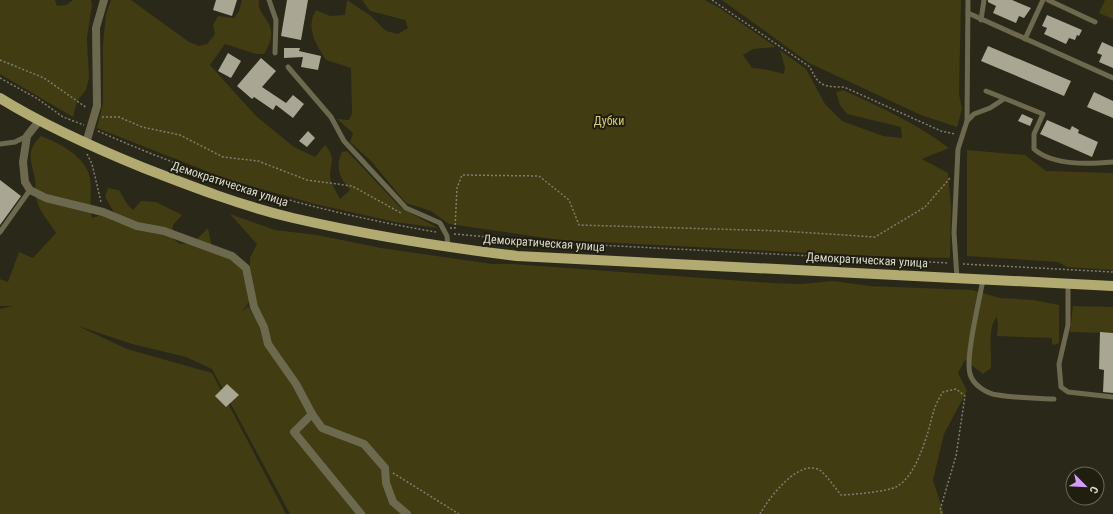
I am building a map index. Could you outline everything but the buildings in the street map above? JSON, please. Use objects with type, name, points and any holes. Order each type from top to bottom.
[{"type":"main road","name":"Демократическая улица","points":[[0,98],[86,147],[115,156],[205,192],[285,216],[421,244],[517,256],[1113,286]]},
{"type":"street","points":[[86,147],[96,114],[96,28],[104,0]]},
{"type":"street","points":[[39,121],[27,136],[22,162],[25,182],[30,190],[46,198],[103,212],[137,226],[164,231],[209,247],[232,256],[246,268],[254,307],[264,327],[268,344],[296,384],[312,414],[322,428],[364,444],[385,468],[386,483],[393,502],[407,514]]},
{"type":"street","points":[[312,414],[294,432],[361,514]]},
{"type":"lane","points":[[269,0],[276,20],[275,53]]},
{"type":"lane","points":[[958,278],[954,233],[958,149],[966,121],[968,0]]},
{"type":"lane","points":[[981,20],[984,0]]},
{"type":"lane","points":[[1025,39],[1043,0]]},
{"type":"lane","points":[[1048,0],[1096,22]]},
{"type":"lane","points":[[968,13],[1113,78]]},
{"type":"lane","points":[[288,67],[331,117],[344,141],[406,208],[440,224],[446,233],[448,248]]},
{"type":"lane","points":[[986,91],[1043,114],[1034,134],[1034,149],[1041,155],[1054,160],[1096,164],[1113,162]]},
{"type":"lane","points":[[966,121],[974,114],[990,108],[1004,98]]},
{"type":"lane","points":[[0,144],[15,142],[27,136]]},
{"type":"lane","points":[[0,232],[30,190]]},
{"type":"lane","points":[[984,279],[974,325],[969,361],[969,374],[976,384],[997,395],[1054,399]]},
{"type":"lane","points":[[1068,284],[1068,325],[1059,364],[1061,387],[1068,392],[1113,397]]},
{"type":"path","points":[[712,0],[810,68],[816,80],[828,87],[844,87],[941,131],[961,135]]},
{"type":"path","points":[[0,60],[44,78],[100,117],[119,117],[142,128],[180,135],[223,157],[258,161],[307,180],[352,186],[394,210],[407,215]]},
{"type":"path","points":[[0,78],[38,99],[63,117],[151,155],[228,183],[310,206],[393,224],[446,233],[558,243],[1113,272]]},
{"type":"path","points":[[86,147],[92,164],[103,212]]},
{"type":"path","points":[[442,227],[455,228],[456,188],[462,175],[486,174],[539,176],[569,200],[579,225],[781,231],[875,237],[925,207],[957,171]]},
{"type":"path","points":[[760,514],[767,502],[796,472],[810,468],[820,471],[841,495],[856,495],[896,488],[910,473],[923,448],[934,406],[943,392],[956,389],[964,396],[956,456],[940,510],[942,514]]},
{"type":"path","points":[[385,468],[459,514]]},
{"type":"green space","points":[[0,0],[55,0],[57,6],[66,5],[73,0],[91,0],[92,5],[87,38],[89,78],[86,90],[77,101],[73,117],[0,74]]},
{"type":"green space","points":[[111,0],[131,0],[189,42],[199,46],[207,44],[215,34],[213,25],[218,16],[234,18],[239,11],[242,0],[259,0],[261,12],[268,22],[271,35],[264,54],[256,54],[225,44],[210,65],[256,116],[294,147],[315,157],[325,145],[332,156],[330,175],[331,181],[340,199],[350,190],[343,181],[339,172],[340,157],[342,152],[347,151],[400,207],[438,228],[395,222],[315,204],[229,180],[97,128],[103,103],[103,44],[106,14]]},
{"type":"green space","name":"Дубки","points":[[347,0],[371,16],[386,31],[398,34],[408,28],[405,20],[370,11],[362,0],[705,0],[718,7],[776,47],[753,49],[743,55],[752,68],[764,69],[784,74],[785,68],[780,50],[806,69],[825,104],[842,121],[883,136],[902,138],[901,127],[847,114],[840,105],[836,92],[843,90],[911,123],[949,148],[922,159],[948,173],[951,207],[950,258],[870,256],[559,240],[449,224],[431,211],[406,203],[371,161],[350,142],[353,133],[337,119],[349,120],[352,114],[351,68],[326,60],[313,36],[312,23],[316,10],[330,16],[345,15]]},
{"type":"green space","points":[[722,0],[961,0],[959,94],[962,109],[957,127],[921,115],[809,63]]},
{"type":"green space","points":[[1105,0],[1113,0],[1113,19],[1099,13]]},
{"type":"green space","points":[[41,136],[56,142],[71,151],[83,163],[90,178],[92,218],[101,215],[121,224],[105,197],[108,188],[119,190],[127,204],[133,210],[141,201],[156,202],[182,215],[173,225],[172,238],[180,244],[193,243],[208,228],[213,252],[236,259],[246,276],[251,299],[242,312],[248,306],[260,326],[250,278],[250,258],[257,244],[230,214],[275,230],[317,235],[381,248],[492,264],[513,264],[772,283],[801,284],[833,281],[870,286],[972,290],[1000,298],[1033,300],[1059,305],[1059,343],[1054,345],[1052,343],[1052,338],[997,336],[997,317],[994,321],[991,334],[991,368],[983,374],[965,360],[958,373],[967,391],[944,434],[933,480],[944,514],[290,514],[212,369],[186,357],[132,344],[78,326],[127,349],[212,373],[286,514],[0,514],[0,309],[13,306],[0,306],[0,279],[8,282],[19,252],[33,258],[56,233],[40,209],[36,198],[35,179],[30,156],[33,147]]},
{"type":"green space","points":[[967,150],[1025,155],[1046,171],[1113,173],[1113,270],[1067,267],[1058,262],[967,256]]},
{"type":"green space","points":[[1073,306],[1113,307],[1113,333],[1070,332]]}]
